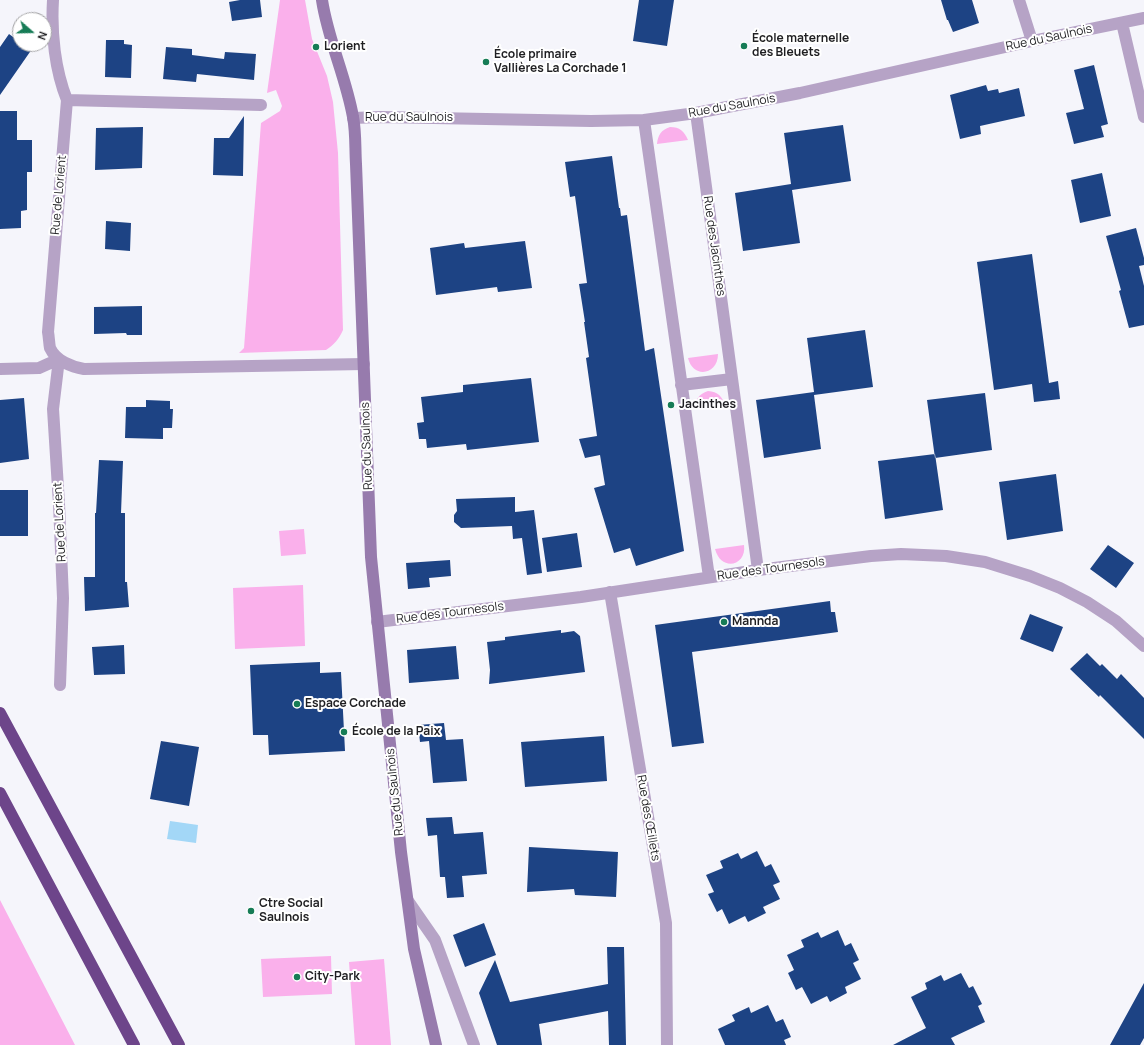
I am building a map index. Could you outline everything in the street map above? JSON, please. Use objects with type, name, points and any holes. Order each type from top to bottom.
[{"type":"highway","points":[[0,713],[179,1045]]},
{"type":"highway","points":[[0,793],[134,1045]]},
{"type":"street","name":"Rue de Lorient","points":[[53,0],[55,50],[62,88],[67,100],[48,332],[50,348],[59,359],[53,409],[63,598],[60,685]]},
{"type":"street","points":[[322,0],[324,13],[340,64],[353,118]]},
{"type":"street","points":[[1019,0],[1032,41]]},
{"type":"street","name":"Rue du Saulnois","points":[[436,1045],[414,949],[396,811],[371,557],[353,118],[381,117],[591,121],[644,120],[696,113],[800,93],[1032,41],[1144,18]]},
{"type":"street","points":[[1122,23],[1144,117]]},
{"type":"street","points":[[67,100],[261,105]]},
{"type":"street","name":"Rue des Jacinthes","points":[[696,113],[758,570]]},
{"type":"street","points":[[644,120],[708,577]]},
{"type":"street","points":[[0,369],[40,368],[59,359],[71,366],[84,369],[364,364]]},
{"type":"street","points":[[682,385],[732,379]]},
{"type":"street","name":"Rue des Tournesols","points":[[378,622],[480,610],[758,570],[870,556],[901,554],[946,556],[986,562],[1030,576],[1060,588],[1087,602],[1116,621],[1144,646]]},
{"type":"street","name":"Rue des Œillets","points":[[610,592],[666,923],[667,1045]]},
{"type":"street","name":"Rue du Saulnois","points":[[408,901],[435,940],[474,1045]]},
{"type":"shaded area","points":[[280,0],[305,0],[312,39],[327,76],[333,102],[338,153],[343,330],[336,342],[326,350],[239,353],[244,348],[261,123],[280,111],[282,106],[276,90],[267,93]]},
{"type":"shaded area","points":[[670,127],[681,130],[688,140],[657,144],[660,133]]},
{"type":"shaded area","points":[[718,354],[717,361],[714,366],[705,372],[700,372],[695,369],[691,365],[688,358]]},
{"type":"shaded area","points":[[708,391],[719,395],[725,405],[695,409],[698,397]]},
{"type":"shaded area","points":[[304,529],[306,554],[281,556],[279,531]]},
{"type":"shaded area","points":[[744,545],[742,558],[733,564],[722,561],[715,549]]},
{"type":"shaded area","points":[[303,585],[305,646],[235,649],[233,588]]},
{"type":"shaded area","points":[[0,900],[75,1045],[0,1045]]},
{"type":"shaded area","name":"City-Park","points":[[331,956],[332,994],[263,997],[261,959]]},
{"type":"shaded area","points":[[384,959],[391,1045],[355,1045],[349,962]]},
{"type":"water","points":[[170,821],[198,825],[196,843],[167,839]]},
{"type":"building","points":[[240,0],[260,0],[262,17],[232,21],[229,2]]},
{"type":"building","points":[[639,0],[674,0],[667,46],[633,41]]},
{"type":"building","points":[[941,0],[972,0],[979,23],[953,32],[947,20]]},
{"type":"building","points":[[9,34],[12,36],[12,52],[30,52],[0,95],[0,47]]},
{"type":"building","points":[[106,40],[124,40],[124,44],[132,45],[131,78],[105,77]]},
{"type":"building","points":[[166,47],[192,49],[192,55],[224,59],[225,52],[256,54],[254,80],[197,74],[196,82],[163,79]]},
{"type":"building","points":[[1094,65],[1108,124],[1101,126],[1104,137],[1074,144],[1066,113],[1084,109],[1074,70]]},
{"type":"building","points":[[986,85],[988,91],[998,89],[999,93],[1019,88],[1025,116],[980,126],[981,134],[960,139],[950,95]]},
{"type":"building","points":[[0,111],[17,111],[17,140],[32,140],[32,172],[27,172],[27,210],[21,211],[21,228],[0,229]]},
{"type":"building","points":[[244,116],[243,176],[213,175],[214,138],[229,138]]},
{"type":"building","points":[[843,125],[851,181],[792,190],[800,243],[743,251],[735,193],[791,184],[784,133]]},
{"type":"building","points":[[143,127],[142,168],[95,170],[96,128]]},
{"type":"building","points":[[612,156],[621,216],[627,215],[645,351],[654,348],[684,551],[636,566],[630,548],[614,553],[594,488],[605,485],[600,455],[585,458],[579,439],[597,436],[586,358],[589,357],[579,284],[587,283],[575,196],[570,197],[565,162]]},
{"type":"building","points":[[1102,173],[1111,216],[1080,223],[1071,180]]},
{"type":"building","points":[[106,221],[131,223],[130,251],[105,249]]},
{"type":"building","points":[[1136,228],[1144,258],[1144,265],[1139,266],[1144,286],[1144,325],[1129,328],[1119,291],[1121,290],[1106,236]]},
{"type":"building","points":[[525,241],[532,288],[498,292],[497,287],[436,295],[430,248],[464,243],[465,248]]},
{"type":"building","points":[[1032,254],[1049,383],[1058,381],[1060,399],[1034,402],[1032,384],[994,390],[977,262]]},
{"type":"building","points":[[142,306],[142,335],[127,335],[126,333],[94,334],[94,307]]},
{"type":"building","points":[[865,330],[873,387],[814,395],[821,449],[764,458],[756,400],[814,392],[807,338]]},
{"type":"building","points":[[531,378],[539,442],[467,450],[466,444],[427,448],[426,439],[419,439],[417,423],[424,422],[421,397],[463,392],[463,385]]},
{"type":"building","points":[[985,393],[992,450],[935,458],[927,400]]},
{"type":"building","points":[[24,398],[29,459],[0,463],[0,400]]},
{"type":"building","points":[[146,400],[170,401],[170,409],[173,409],[172,428],[163,428],[163,439],[125,438],[126,407],[146,407]]},
{"type":"building","points":[[935,454],[943,510],[885,519],[878,461]]},
{"type":"building","points":[[99,460],[123,461],[121,513],[125,513],[125,582],[127,582],[129,607],[85,611],[84,577],[95,577],[95,513]]},
{"type":"building","points":[[1056,474],[1063,531],[1007,540],[999,482]]},
{"type":"building","points":[[0,490],[28,490],[28,536],[0,536]]},
{"type":"building","points":[[515,497],[515,512],[534,510],[542,573],[527,575],[522,538],[513,539],[512,526],[461,528],[454,522],[454,515],[457,511],[456,499]]},
{"type":"building","points":[[577,533],[582,567],[547,572],[542,538]]},
{"type":"building","points":[[1108,545],[1134,563],[1116,588],[1090,569]]},
{"type":"building","points":[[450,560],[451,576],[429,578],[430,587],[408,589],[406,563]]},
{"type":"building","points":[[830,601],[831,612],[835,612],[838,632],[692,652],[704,743],[672,747],[655,625]]},
{"type":"building","points":[[1030,614],[1063,627],[1053,652],[1020,639]]},
{"type":"building","points":[[561,630],[561,633],[574,631],[580,636],[585,672],[489,684],[490,670],[487,642],[505,640],[505,637]]},
{"type":"building","points":[[124,645],[125,674],[94,675],[92,647]]},
{"type":"building","points":[[456,646],[459,679],[409,683],[407,650]]},
{"type":"building","points":[[1087,653],[1100,666],[1102,664],[1117,679],[1121,674],[1144,698],[1144,739],[1100,695],[1099,697],[1070,669]]},
{"type":"building","name":"Espace Corchade","points":[[320,662],[320,673],[341,672],[345,751],[269,755],[268,735],[253,735],[250,665]]},
{"type":"building","points":[[444,723],[446,740],[463,739],[467,781],[433,783],[429,741],[420,742],[418,725]]},
{"type":"building","points":[[604,736],[607,781],[525,787],[521,742]]},
{"type":"building","points":[[161,741],[199,747],[189,806],[150,799]]},
{"type":"building","points":[[452,817],[454,834],[483,832],[487,874],[462,876],[464,897],[447,898],[445,877],[440,877],[437,835],[428,836],[426,818]]},
{"type":"building","points":[[529,847],[618,852],[616,897],[575,895],[574,889],[527,892]]},
{"type":"building","points":[[757,851],[765,867],[771,864],[780,882],[773,885],[780,899],[763,907],[766,913],[748,922],[745,916],[729,924],[722,909],[717,912],[708,894],[714,892],[706,875],[723,868],[720,861],[738,853],[741,859]]},
{"type":"building","points":[[484,923],[496,955],[465,967],[453,935]]},
{"type":"building","points":[[838,930],[845,946],[851,943],[859,960],[853,963],[861,979],[845,987],[847,993],[830,1002],[827,996],[811,1004],[802,987],[796,990],[788,973],[794,970],[787,955],[804,947],[801,940],[818,932],[821,938]]},
{"type":"building","points":[[607,947],[624,947],[626,1045],[609,1045],[608,1011],[539,1024],[542,1045],[497,1045],[479,993],[495,960],[510,1002],[608,984]]},
{"type":"building","points":[[961,973],[969,988],[973,986],[982,1004],[978,1006],[985,1022],[951,1038],[955,1045],[893,1045],[926,1028],[911,997],[927,989],[925,983],[941,975],[944,981]]},
{"type":"building","points":[[1144,983],[1144,1038],[1140,1045],[1110,1045]]},
{"type":"building","points":[[768,1005],[776,1022],[783,1019],[791,1037],[784,1040],[786,1045],[725,1045],[718,1029],[735,1021],[732,1015],[749,1007],[751,1013]]},
{"type":"place","name":"École maternelle des Bleuets","points":[[744,46]]},
{"type":"place","name":"Lorient","points":[[316,47]]},
{"type":"place","name":"École primaire Vallières La Corchade 1","points":[[486,62]]},
{"type":"place","name":"Jacinthes","points":[[671,405]]},
{"type":"place","name":"Mannda","points":[[724,622]]},
{"type":"place","name":"Espace Corchade","points":[[297,704]]},
{"type":"place","name":"École de la Paix","points":[[344,732]]},
{"type":"place","name":"Ctre Social Saulnois","points":[[251,911]]},
{"type":"place","name":"City-Park","points":[[297,977]]}]
